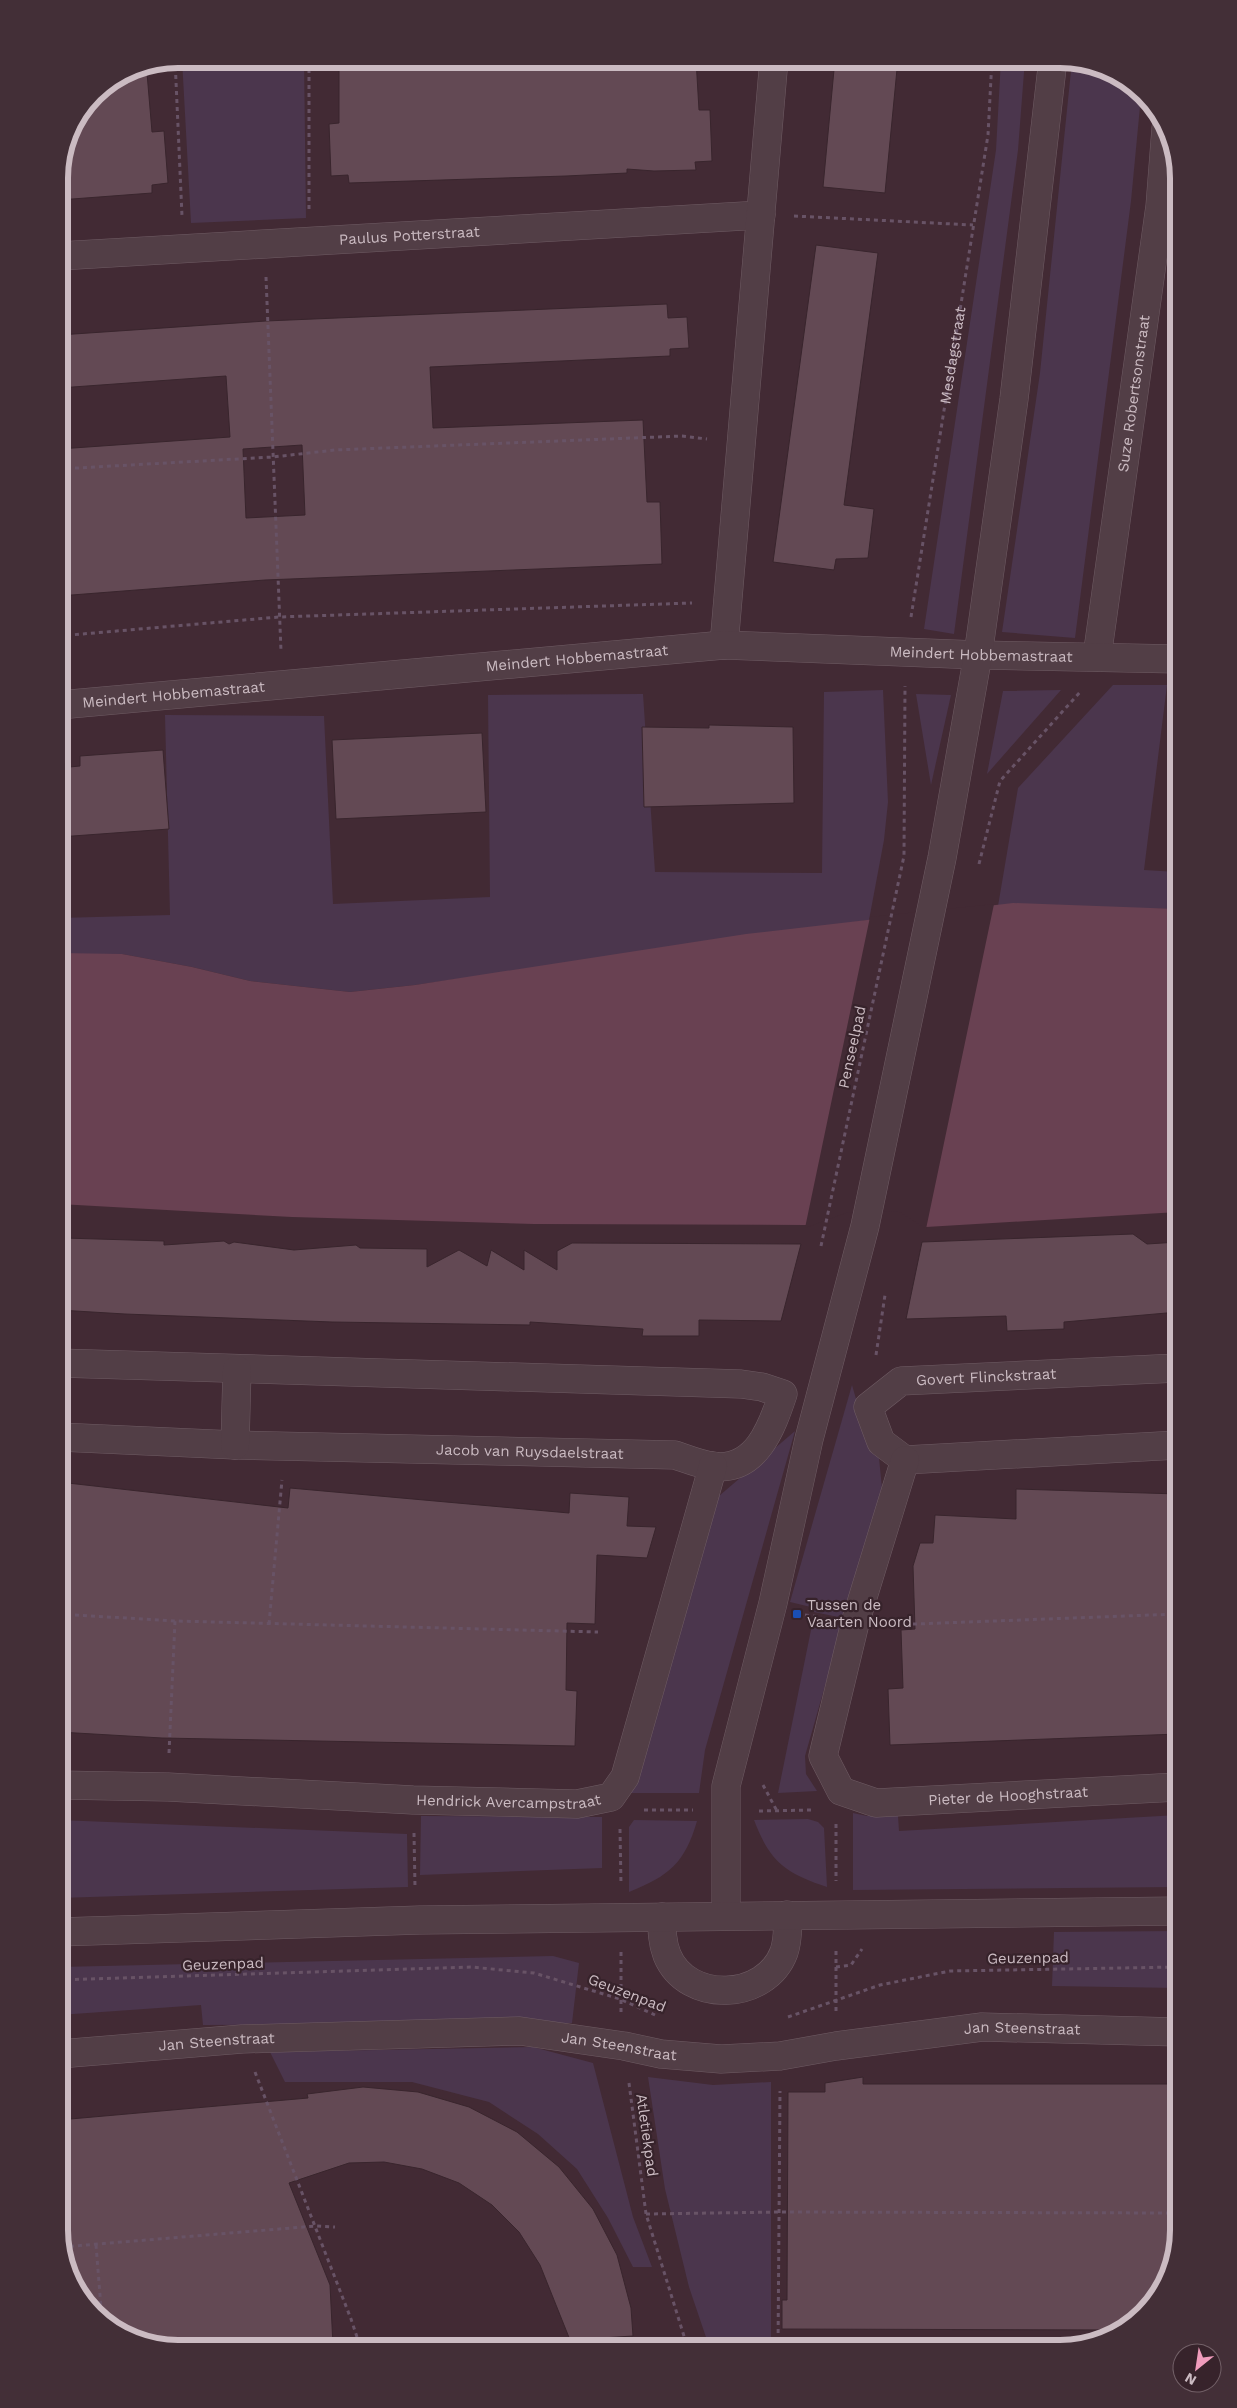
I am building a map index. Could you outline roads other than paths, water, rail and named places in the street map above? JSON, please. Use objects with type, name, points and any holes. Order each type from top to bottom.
[{"type":"street","points":[[724,645],[773,68]]},
{"type":"street","points":[[726,1916],[726,1786],[773,1603],[809,1439],[865,1226],[942,858],[978,655],[1014,399],[1052,68]]},
{"type":"street","name":"Suze Robertsonstraat","points":[[1097,657],[1169,206],[1167,157]]},
{"type":"street","name":"Paulus Potterstraat","points":[[68,255],[761,215]]},
{"type":"street","name":"Meindert Hobbemastraat","points":[[68,704],[724,645],[978,655],[1170,659]]},
{"type":"street","points":[[68,1363],[237,1370],[235,1445]]},
{"type":"street","name":"Govert Flinckstraat","points":[[905,1460],[881,1442],[868,1407],[901,1381],[1170,1368]]},
{"type":"street","name":"Jacob van Ruysdaelstraat","points":[[68,1437],[235,1445],[675,1455],[713,1466],[736,1463],[760,1447],[771,1429],[783,1394],[762,1387],[741,1384],[237,1370]]},
{"type":"street","points":[[905,1460],[1170,1446]]},
{"type":"street","name":"Pieter de Hooghstraat","points":[[905,1460],[855,1623],[823,1756],[841,1791],[876,1803],[1170,1787]]},
{"type":"street","name":"Hendrick Avercampstraat","points":[[68,1785],[168,1787],[413,1800],[577,1804],[611,1797],[625,1777],[713,1466]]},
{"type":"street","points":[[68,1932],[410,1921],[621,1917],[1170,1911]]},
{"type":"street","points":[[662,1917],[662,1938],[668,1957],[680,1973],[697,1985],[716,1991],[737,1990],[756,1984],[772,1971],[783,1954],[789,1935],[787,1915]]},
{"type":"street","name":"Jan Steenstraat","points":[[68,2053],[242,2040],[520,2032],[624,2046],[661,2054],[721,2059],[780,2056],[836,2046],[982,2028],[1170,2032]]},
{"type":"place","name":"Tussen de Vaarten Noord","points":[[797,1614]]}]
